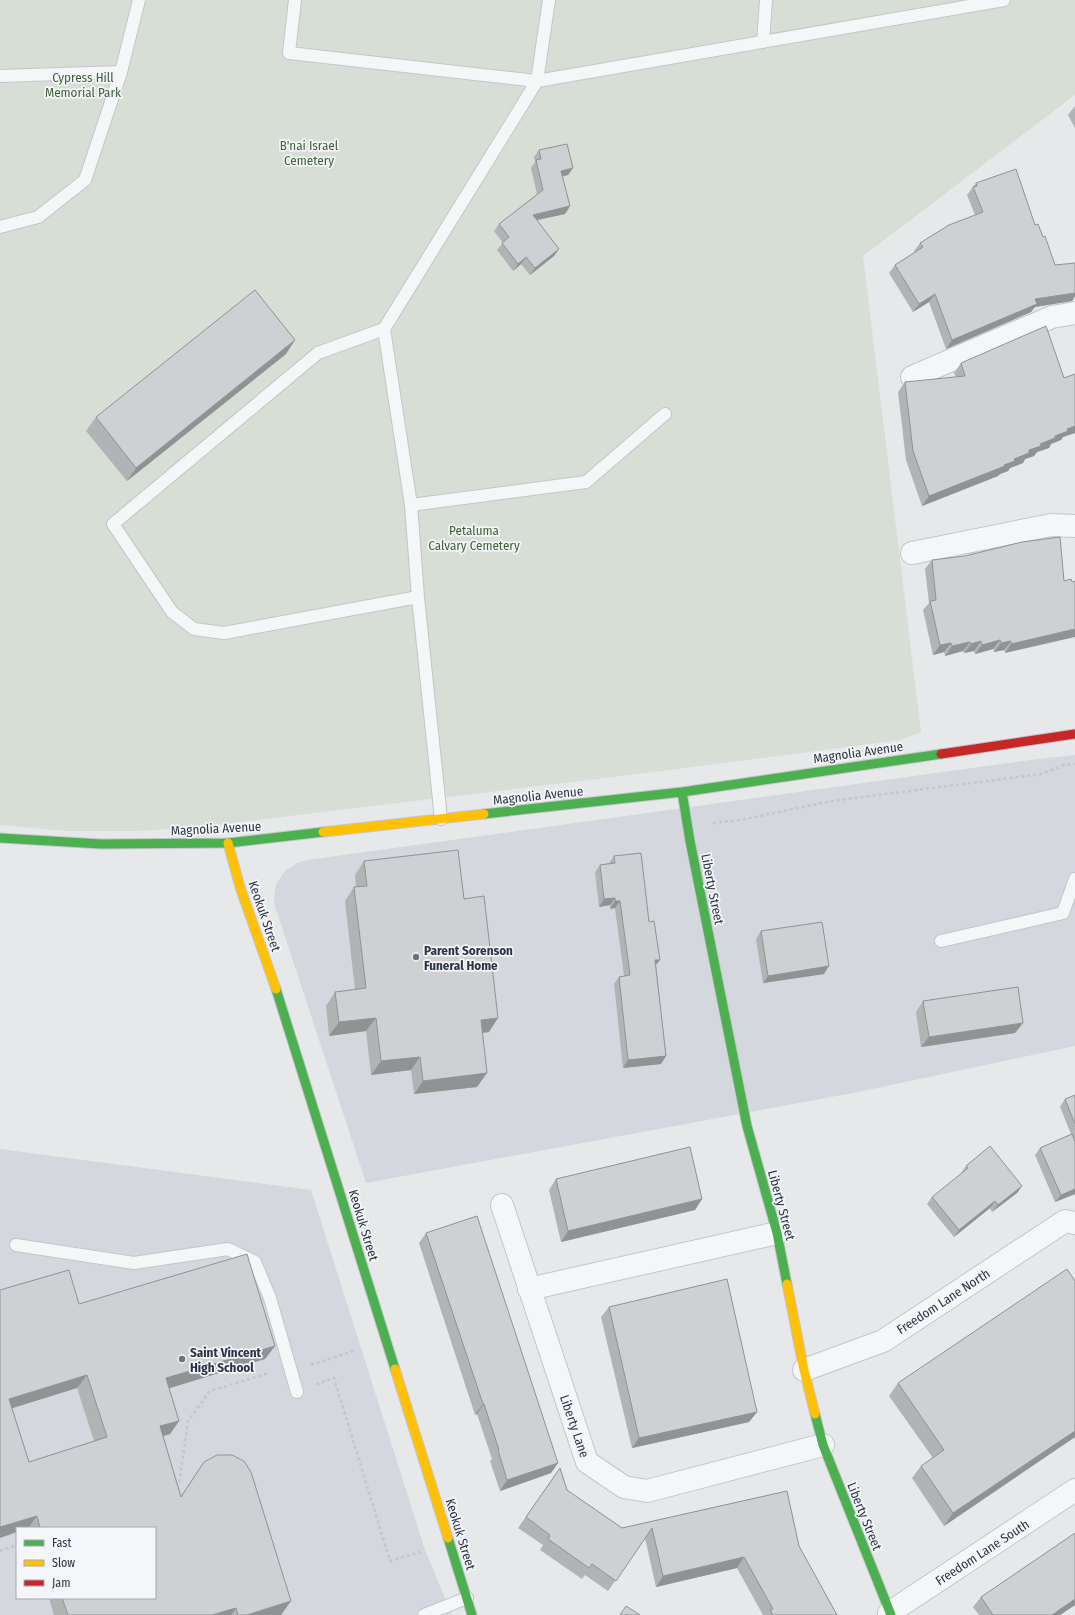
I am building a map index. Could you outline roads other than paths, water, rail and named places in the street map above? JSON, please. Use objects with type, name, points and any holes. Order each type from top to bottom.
[{"type":"street","points":[[912,377],[1052,317],[1075,313]]},
{"type":"street","points":[[912,554],[1051,525],[1075,526]]},
{"type":"street","name":"Magnolia Avenue","points":[[0,838],[101,844],[228,843],[682,792],[1075,734]]},
{"type":"street","name":"Liberty Street","points":[[682,792],[687,826],[747,1126],[777,1233],[804,1370],[823,1444],[890,1614]]},
{"type":"street","name":"Keokuk Street","points":[[228,843],[240,887],[283,1009],[472,1615]]},
{"type":"street","name":"Liberty Lane","points":[[502,1205],[586,1462],[624,1487],[647,1491],[823,1444]]},
{"type":"street","name":"Freedom Lane North","points":[[804,1370],[884,1340],[1065,1221],[1075,1223]]},
{"type":"street","points":[[529,1290],[777,1233]]},
{"type":"street","name":"Freedom Lane South","points":[[890,1614],[1075,1490]]},
{"type":"lane","points":[[0,227],[38,218],[85,180],[121,72],[139,0]]},
{"type":"lane","points":[[295,0],[289,53],[537,81],[1004,0]]},
{"type":"lane","points":[[418,597],[224,633],[194,629],[172,612],[113,524],[318,353],[384,329],[537,81],[549,0]]},
{"type":"lane","points":[[763,42],[766,0]]},
{"type":"lane","points":[[0,76],[121,72]]},
{"type":"lane","points":[[384,329],[411,505],[418,597],[442,819]]},
{"type":"lane","points":[[411,505],[586,482],[665,414]]},
{"type":"lane","points":[[941,942],[1063,913],[1075,879]]},
{"type":"lane","points":[[16,1245],[134,1262],[228,1249],[255,1262],[270,1298],[297,1392]]},
{"type":"lane","points":[[424,1615],[467,1598]]},
{"type":"place","name":"Parent Sorenson Funeral Home","points":[[416,957]]},
{"type":"place","name":"Saint Vincent High School","points":[[182,1359]]},
{"type":"park label","name":"Cypress Hill Memorial Park","points":[[83,84]]},
{"type":"park label","name":"B'nai Israel Cemetery","points":[[309,152]]},
{"type":"park label","name":"Petaluma Calvary Cemetery","points":[[474,538]]}]
